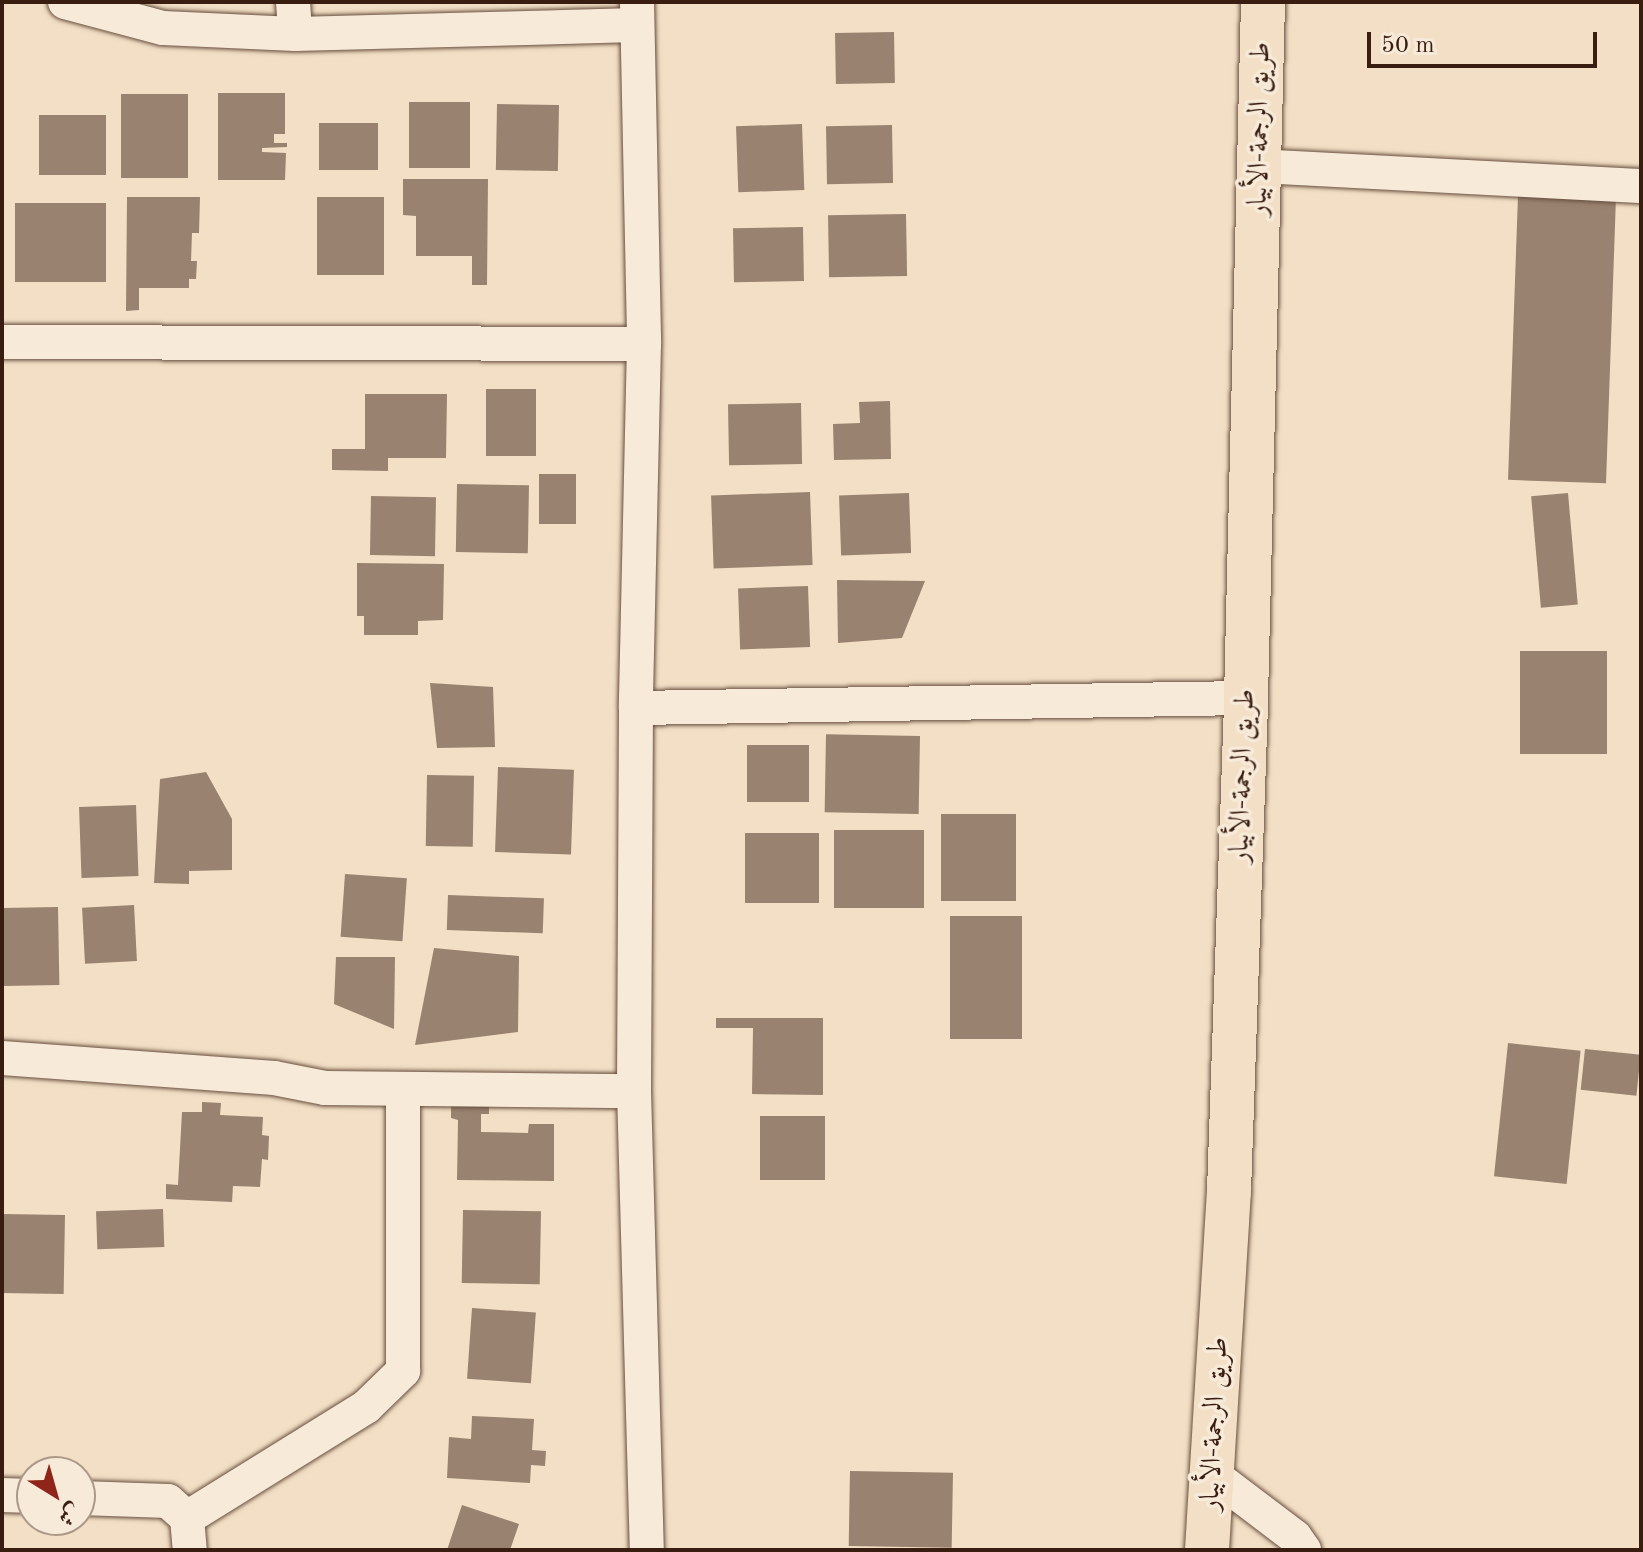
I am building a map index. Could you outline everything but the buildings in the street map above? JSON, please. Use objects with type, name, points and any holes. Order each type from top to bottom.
[{"type":"highway","name":"طريق الرجمة-الأبيار","points":[[1207,1550],[1229,1191],[1246,698],[1263,2]]},
{"type":"street","points":[[65,2],[163,28],[294,18],[637,14],[644,344],[636,708],[634,1091],[647,1550]]},
{"type":"street","points":[[1258,166],[1641,186]]},
{"type":"street","points":[[2,342],[644,344]]},
{"type":"street","points":[[636,708],[1246,698]]},
{"type":"street","points":[[2,1058],[274,1078],[325,1088],[634,1091]]},
{"type":"street","points":[[96,1499],[168,1501],[188,1534],[366,1407],[403,1371],[403,1090]]},
{"type":"street","points":[[1212,1474],[1295,1537],[1304,1550]]}]
